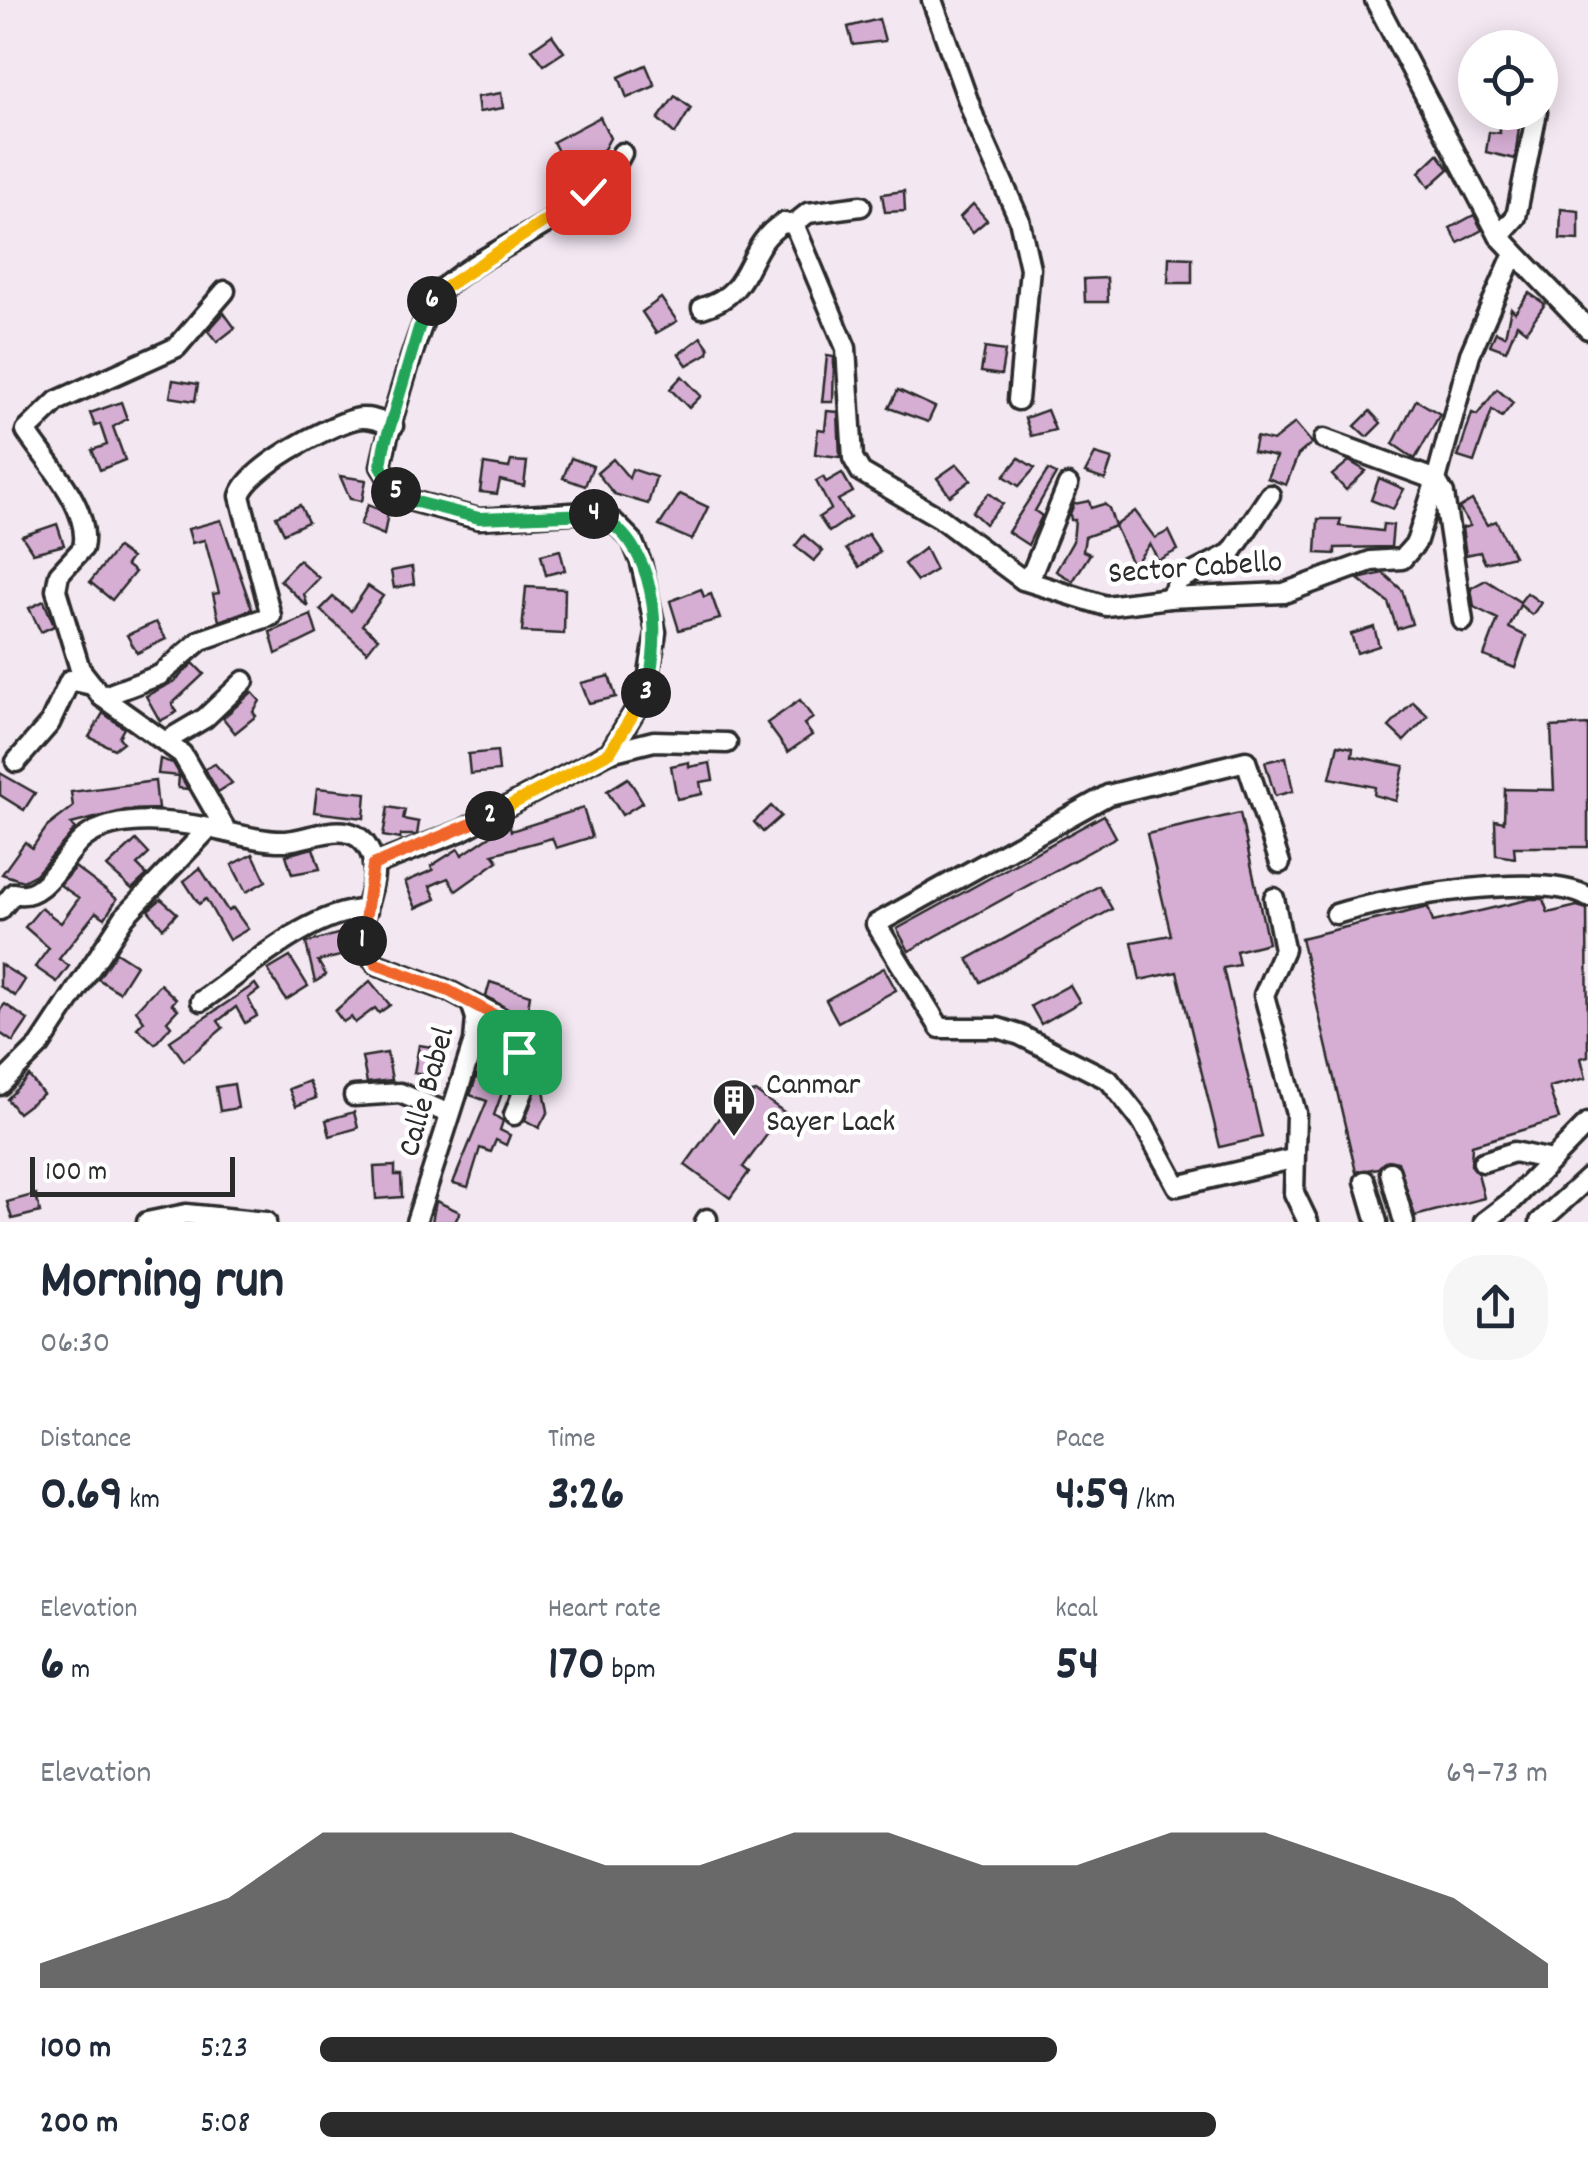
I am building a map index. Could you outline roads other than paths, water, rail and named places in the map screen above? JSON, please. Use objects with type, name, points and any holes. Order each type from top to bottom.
[{"type":"street","points":[[932,0],[975,120],[1020,218],[1030,268],[1018,400]]},
{"type":"street","points":[[1375,0],[1498,236],[1588,329]]},
{"type":"street","points":[[1498,236],[1516,216],[1533,130]]},
{"type":"street","points":[[610,752],[640,707],[652,672],[656,632],[632,540],[614,522],[587,512],[479,518],[401,498],[381,466],[419,328],[440,291],[565,210],[616,166],[622,153]]},
{"type":"street","points":[[702,308],[724,302],[740,286],[764,238],[782,223],[794,224],[808,212],[861,206]]},
{"type":"street","name":"Sector Cabello","points":[[794,224],[846,348],[853,458],[860,472],[940,518],[1023,580],[1106,606],[1169,598],[1284,593],[1371,561],[1402,558],[1416,543],[1470,354],[1514,253]]},
{"type":"street","points":[[97,691],[80,669],[56,590],[59,574],[83,548],[84,527],[77,509],[26,431],[57,401],[177,348],[226,291]]},
{"type":"street","points":[[97,691],[160,675],[201,640],[271,616],[240,496],[242,488],[310,436],[357,418],[393,426]]},
{"type":"street","points":[[1324,439],[1436,480],[1444,494],[1463,621]]},
{"type":"street","points":[[1023,580],[1034,571],[1068,485]]},
{"type":"street","points":[[1169,598],[1179,580],[1230,552],[1270,495]]},
{"type":"street","points":[[16,762],[50,723],[70,680],[97,691],[182,754],[218,830]]},
{"type":"street","points":[[166,741],[205,718],[244,682]]},
{"type":"street","points":[[0,910],[7,890],[31,894],[88,834],[159,822],[285,841],[336,830],[347,832],[370,852],[373,865],[461,831],[610,752],[654,741],[727,744]]},
{"type":"street","points":[[1280,863],[1246,762],[1108,795],[876,924],[940,1028],[998,1028],[1109,1080],[1144,1124],[1177,1186],[1292,1158]]},
{"type":"street","points":[[0,1085],[40,1045],[125,916],[218,830]]},
{"type":"street","name":"Calle Babel","points":[[373,865],[361,937],[376,964],[449,991],[472,1006],[476,1018],[474,1041],[416,1222]]},
{"type":"street","points":[[1336,914],[1427,893],[1538,888],[1588,896]]},
{"type":"street","points":[[1274,898],[1284,949],[1264,995],[1296,1112],[1294,1193],[1308,1222]]},
{"type":"street","points":[[201,1002],[321,919],[344,909],[367,910]]},
{"type":"street","points":[[472,1006],[511,1024],[528,1082],[514,1115]]},
{"type":"street","points":[[354,1096],[400,1093],[450,1114]]},
{"type":"street","points":[[1484,1222],[1588,1122]]},
{"type":"street","points":[[1483,1162],[1514,1152],[1551,1160]]},
{"type":"street","points":[[1390,1172],[1404,1222]]},
{"type":"street","points":[[1540,1222],[1588,1178]]},
{"type":"street","points":[[1365,1181],[1376,1222]]},
{"type":"street","points":[[147,1222],[186,1214],[266,1222]]},
{"type":"place","name":"Canmar Sayer Lack","points":[[734,1138]]}]
